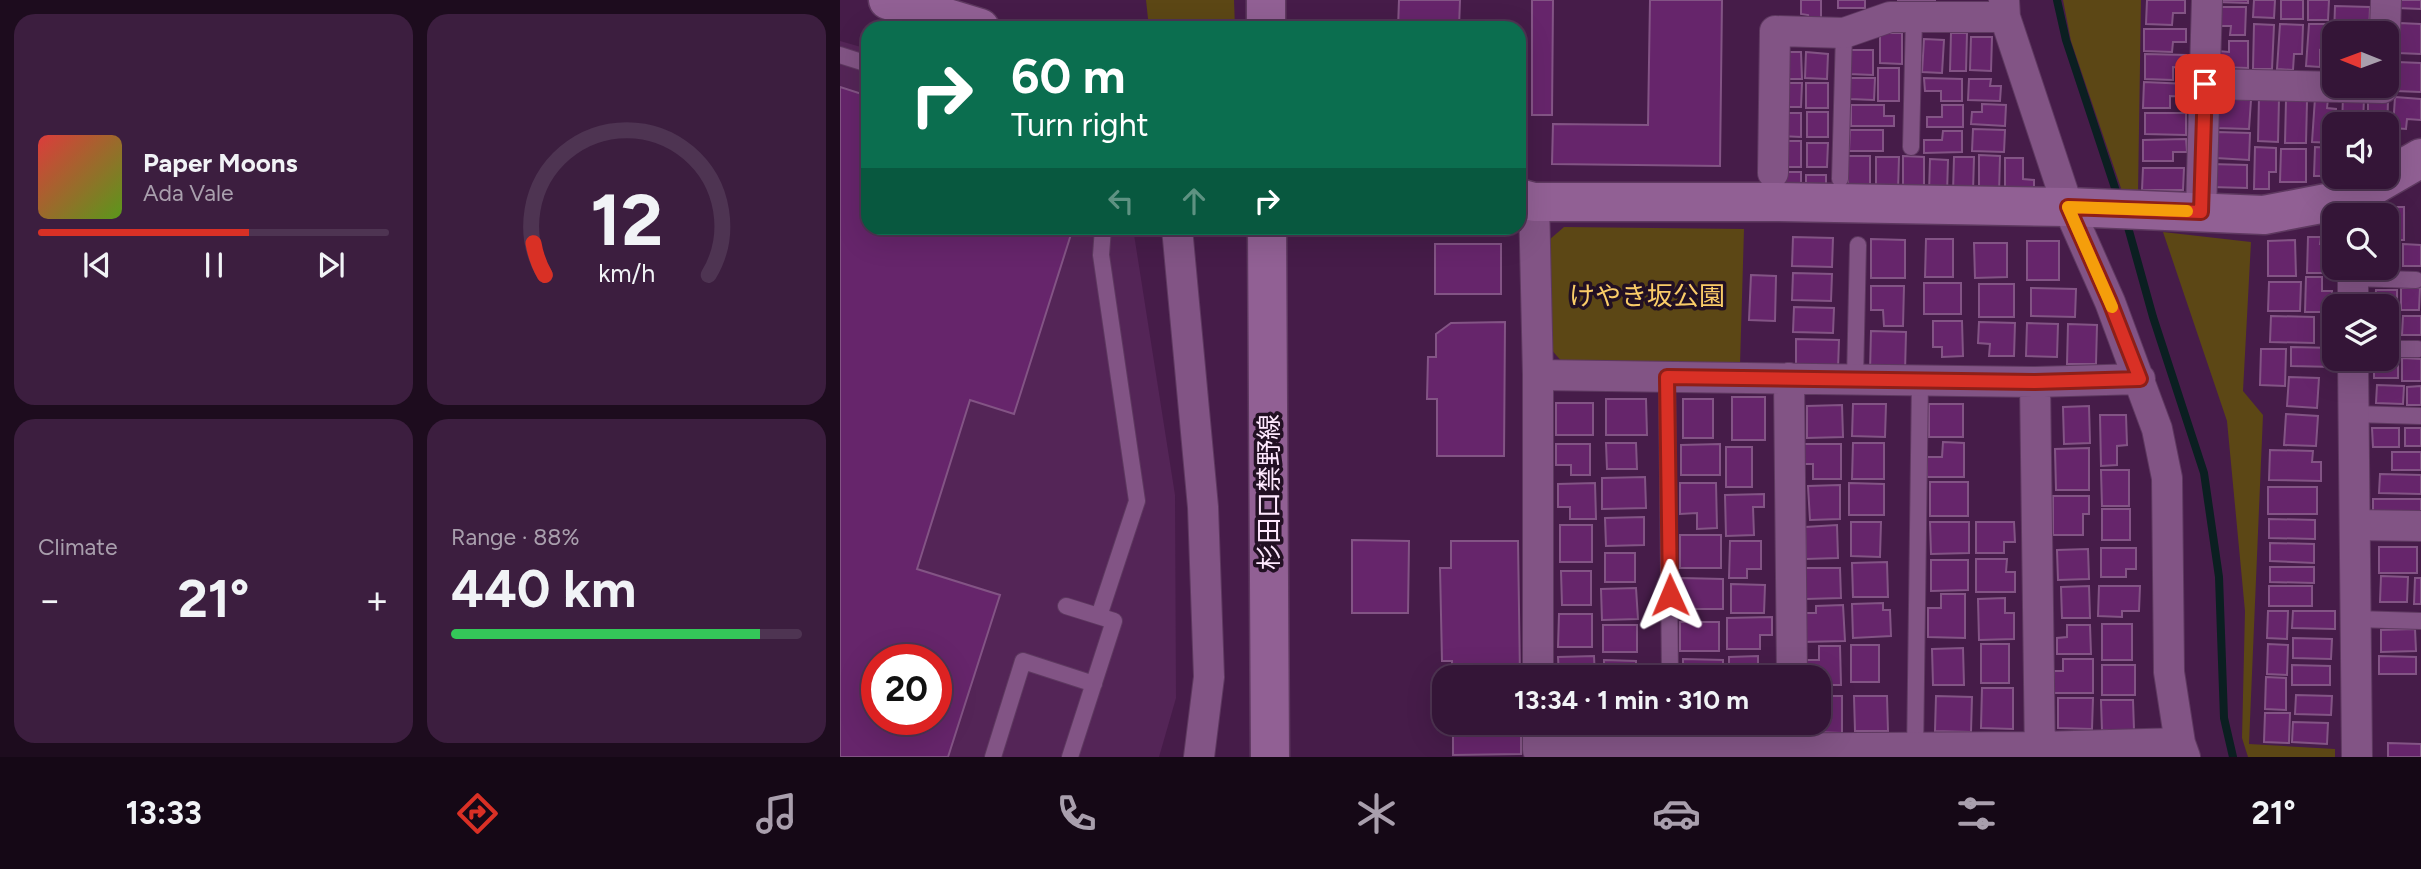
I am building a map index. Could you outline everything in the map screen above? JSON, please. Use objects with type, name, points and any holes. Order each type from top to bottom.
[{"type":"street","points":[[888,0],[957,21]]},
{"type":"street","points":[[1266,0],[1266,21]]},
{"type":"street","points":[[2186,211],[2205,84],[2207,0]]},
{"type":"street","points":[[2385,21],[2386,0]]},
{"type":"street","points":[[1538,743],[1792,742],[1915,752],[2182,750],[2169,672],[2167,478],[2157,429],[2110,302],[2068,207],[2004,8],[1898,11],[1844,33],[1775,31],[1773,173]]},
{"type":"street","points":[[2205,84],[2322,87]]},
{"type":"street","points":[[2358,203],[2421,158]]},
{"type":"street","points":[[1538,665],[1538,375],[1527,200],[2068,207],[2264,215],[2322,210]]},
{"type":"street","points":[[1178,235],[1203,507],[1209,677],[1199,757]]},
{"type":"street","name":"杉田口禁野線","points":[[1267,235],[1270,757]]},
{"type":"street","points":[[2353,371],[2357,757]]},
{"type":"street","points":[[1538,375],[2035,382],[2140,379]]},
{"type":"street","points":[[1789,378],[1792,665]]},
{"type":"street","points":[[2035,382],[2040,752]]},
{"type":"street","points":[[2355,524],[2421,526]]},
{"type":"lane","points":[[1898,11],[1911,147]]},
{"type":"lane","points":[[1840,179],[1844,33]]},
{"type":"lane","points":[[840,55],[861,62]]},
{"type":"lane","points":[[1099,616],[1137,501],[1101,255],[1102,235]]},
{"type":"lane","points":[[1855,379],[1858,245]]},
{"type":"lane","points":[[2353,284],[2416,280]]},
{"type":"lane","points":[[2399,349],[2418,349]]},
{"type":"lane","points":[[1667,377],[1670,665]]},
{"type":"lane","points":[[1915,752],[1920,380]]},
{"type":"lane","points":[[2354,414],[2421,415]]},
{"type":"lane","points":[[1066,606],[1114,621],[1070,757]]},
{"type":"lane","points":[[2356,619],[2421,621]]},
{"type":"lane","points":[[993,757],[1023,661],[1094,684]]},
{"type":"shaded area","points":[[840,41],[861,47],[861,235],[1134,235],[1175,495],[1176,698],[1159,757],[840,757]]},
{"type":"green space","points":[[1146,0],[1234,0],[1235,21],[1148,21]]},
{"type":"green space","points":[[2063,0],[2141,0],[2138,193],[2123,194],[2071,41]]},
{"type":"green space","name":"けやき坂公園","points":[[1564,227],[1744,229],[1740,366],[1564,364],[1549,347],[1549,240]]},
{"type":"green space","points":[[2163,232],[2251,242],[2243,391],[2263,415],[2249,744],[2335,749],[2335,757],[2248,757],[2242,738],[2245,611],[2227,421]]},
{"type":"building","points":[[1399,0],[1460,0],[1459,21],[1398,21]]},
{"type":"building","points":[[1532,0],[1553,0],[1552,115],[1532,115]]},
{"type":"building","points":[[1650,0],[1722,0],[1720,166],[1552,164],[1553,124],[1648,125]]},
{"type":"building","points":[[1801,0],[1821,0],[1821,20],[1808,20],[1808,15],[1801,14]]},
{"type":"building","points":[[1838,0],[1865,0],[1865,8],[1838,8]]},
{"type":"building","points":[[1898,0],[1935,0],[1935,4],[1898,4]]},
{"type":"building","points":[[2147,0],[2185,0],[2185,13],[2173,13],[2172,25],[2146,24]]},
{"type":"building","points":[[2248,0],[2248,3],[2217,2]]},
{"type":"building","points":[[2254,0],[2275,0],[2274,18],[2253,17]]},
{"type":"building","points":[[2281,0],[2303,0],[2303,19],[2281,19]]},
{"type":"building","points":[[2308,0],[2329,0],[2328,20],[2308,20]]},
{"type":"building","points":[[2398,0],[2421,0],[2421,9],[2398,8]]},
{"type":"building","points":[[2335,6],[2370,7],[2369,21],[2334,21]]},
{"type":"building","points":[[2217,7],[2246,7],[2245,35],[2230,35],[2231,26],[2217,26]]},
{"type":"building","points":[[2399,23],[2421,24],[2421,54],[2399,53]]},
{"type":"building","points":[[2254,24],[2274,25],[2272,69],[2253,69]]},
{"type":"building","points":[[2280,24],[2303,25],[2302,54],[2294,54],[2293,70],[2277,69]]},
{"type":"building","points":[[2309,24],[2322,24],[2320,67],[2306,66]]},
{"type":"building","points":[[2144,29],[2186,29],[2186,42],[2173,42],[2172,52],[2144,51]]},
{"type":"building","points":[[1880,33],[1902,33],[1902,64],[1880,63]]},
{"type":"building","points":[[1951,33],[1967,33],[1966,71],[1950,71]]},
{"type":"building","points":[[1971,37],[1992,37],[1991,71],[1970,70]]},
{"type":"building","points":[[1924,39],[1944,40],[1942,73],[1922,72]]},
{"type":"building","points":[[2229,41],[2248,41],[2248,68],[2217,67],[2218,51],[2229,52]]},
{"type":"building","points":[[1850,50],[1873,50],[1873,75],[1849,74]]},
{"type":"building","points":[[1781,52],[1801,52],[1802,79],[1782,79]]},
{"type":"building","points":[[1806,52],[1828,54],[1827,79],[1805,78]]},
{"type":"building","points":[[2145,54],[2186,55],[2186,68],[2173,67],[2173,80],[2145,79]]},
{"type":"building","points":[[2399,62],[2421,63],[2421,92],[2399,91]]},
{"type":"building","points":[[1878,68],[1899,68],[1899,101],[1878,101]]},
{"type":"building","points":[[1850,78],[1875,78],[1874,100],[1850,99]]},
{"type":"building","points":[[1924,78],[1962,79],[1962,101],[1941,101],[1941,91],[1925,91]]},
{"type":"building","points":[[1969,79],[1991,79],[1990,86],[2001,86],[2000,101],[1968,100]]},
{"type":"building","points":[[2144,82],[2188,84],[2187,97],[2170,96],[2170,108],[2143,108]]},
{"type":"building","points":[[1780,83],[1802,83],[1801,107],[1780,107]]},
{"type":"building","points":[[1806,83],[1828,83],[1828,108],[1806,108]]},
{"type":"building","points":[[840,87],[861,94],[861,235],[1071,235],[1014,414],[970,400],[917,569],[1000,595],[948,757],[840,757]]},
{"type":"building","points":[[2259,97],[2279,98],[2278,142],[2258,141]]},
{"type":"building","points":[[2218,98],[2251,100],[2249,129],[2216,128]]},
{"type":"building","points":[[2315,98],[2328,99],[2327,108],[2336,109],[2336,112],[2322,112],[2322,142],[2312,142]]},
{"type":"building","points":[[2343,98],[2364,98],[2363,112],[2342,112]]},
{"type":"building","points":[[2368,98],[2388,98],[2388,112],[2368,112]]},
{"type":"building","points":[[2395,98],[2421,99],[2421,120],[2407,119],[2406,129],[2399,128],[2399,112],[2394,112]]},
{"type":"building","points":[[2286,100],[2307,101],[2306,143],[2285,143]]},
{"type":"building","points":[[1982,104],[2006,105],[2005,126],[1971,124],[1972,112],[1982,112]]},
{"type":"building","points":[[1851,105],[1884,105],[1884,116],[1894,116],[1894,126],[1851,126]]},
{"type":"building","points":[[1942,105],[1963,105],[1963,127],[1927,127],[1927,117],[1942,117]]},
{"type":"building","points":[[1807,112],[1828,112],[1828,137],[1807,137]]},
{"type":"building","points":[[1780,113],[1801,113],[1801,137],[1780,136]]},
{"type":"building","points":[[2145,113],[2186,113],[2186,135],[2145,134]]},
{"type":"building","points":[[1973,129],[2005,130],[2004,152],[1972,151]]},
{"type":"building","points":[[1850,130],[1883,130],[1883,151],[1849,151]]},
{"type":"building","points":[[1943,131],[1962,131],[1962,152],[1924,153],[1924,140],[1942,140]]},
{"type":"building","points":[[2217,132],[2250,133],[2249,160],[2216,158]]},
{"type":"building","points":[[2186,139],[2187,152],[2173,152],[2173,161],[2143,161],[2143,140]]},
{"type":"building","points":[[1780,141],[1801,141],[1801,167],[1780,167]]},
{"type":"building","points":[[1807,143],[1828,143],[1827,167],[1807,167]]},
{"type":"building","points":[[2255,147],[2276,148],[2276,172],[2269,172],[2269,189],[2254,189]]},
{"type":"building","points":[[2315,147],[2322,147],[2322,176],[2314,176]]},
{"type":"building","points":[[2281,149],[2306,149],[2306,182],[2280,182]]},
{"type":"building","points":[[1979,155],[2000,156],[1999,195],[1979,195]]},
{"type":"building","points":[[1848,156],[1870,156],[1870,191],[1848,191]]},
{"type":"building","points":[[1903,156],[1924,157],[1924,195],[1903,194]]},
{"type":"building","points":[[1876,157],[1899,157],[1898,191],[1876,191]]},
{"type":"building","points":[[1954,157],[1974,157],[1973,192],[1953,192]]},
{"type":"building","points":[[2005,158],[2023,158],[2023,179],[2034,180],[2034,199],[2005,198]]},
{"type":"building","points":[[1930,159],[1948,160],[1947,194],[1929,193]]},
{"type":"building","points":[[2211,164],[2247,165],[2247,188],[2211,187]]},
{"type":"building","points":[[2143,168],[2184,168],[2183,190],[2142,190]]},
{"type":"building","points":[[1782,172],[1801,172],[1801,195],[1782,195]]},
{"type":"building","points":[[1806,175],[1826,175],[1826,195],[1806,195]]},
{"type":"building","points":[[2399,207],[2404,207],[2404,240],[2399,240]]},
{"type":"building","points":[[1793,237],[1833,238],[1832,267],[1792,266]]},
{"type":"building","points":[[2308,237],[2321,237],[2322,273],[2307,273]]},
{"type":"building","points":[[1871,239],[1905,240],[1905,278],[1871,278]]},
{"type":"building","points":[[1926,239],[1953,239],[1953,277],[1925,277]]},
{"type":"building","points":[[2295,240],[2296,276],[2268,276],[2268,241]]},
{"type":"building","points":[[2027,241],[2059,241],[2059,280],[2027,280]]},
{"type":"building","points":[[1974,243],[2007,243],[2007,277],[1975,278]]},
{"type":"building","points":[[1435,244],[1501,244],[1501,294],[1435,294]]},
{"type":"building","points":[[2403,244],[2421,245],[2421,266],[2403,266]]},
{"type":"building","points":[[1793,273],[1832,274],[1831,301],[1792,300]]},
{"type":"building","points":[[1751,275],[1776,276],[1775,321],[1749,320]]},
{"type":"building","points":[[2306,277],[2322,277],[2322,291],[2332,291],[2332,294],[2322,294],[2322,312],[2305,312]]},
{"type":"building","points":[[2269,282],[2301,282],[2300,311],[2268,311]]},
{"type":"building","points":[[1924,283],[1961,283],[1961,314],[1924,314]]},
{"type":"building","points":[[1979,284],[2014,284],[2014,317],[1979,317]]},
{"type":"building","points":[[1871,286],[1904,286],[1903,326],[1884,326],[1883,310],[1871,310]]},
{"type":"building","points":[[2031,288],[2076,289],[2075,317],[2031,316]]},
{"type":"building","points":[[2401,288],[2420,288],[2419,310],[2401,310]]},
{"type":"building","points":[[2376,290],[2397,290],[2397,294],[2376,294]]},
{"type":"building","points":[[1794,307],[1834,308],[1833,333],[1793,332]]},
{"type":"building","points":[[2271,316],[2314,317],[2314,343],[2270,342]]},
{"type":"building","points":[[2403,316],[2421,316],[2421,335],[2402,335]]},
{"type":"building","points":[[1933,321],[1962,321],[1963,356],[1942,357],[1942,347],[1933,347]]},
{"type":"building","points":[[1505,322],[1504,456],[1437,456],[1437,399],[1427,399],[1428,357],[1436,357],[1436,334],[1451,323]]},
{"type":"building","points":[[1979,322],[2015,323],[2014,356],[1989,356],[1990,344],[1978,343]]},
{"type":"building","points":[[2027,323],[2058,324],[2057,357],[2026,356]]},
{"type":"building","points":[[2068,324],[2097,325],[2096,364],[2067,364]]},
{"type":"building","points":[[1871,331],[1906,332],[1905,373],[1870,372]]},
{"type":"building","points":[[1796,339],[1839,340],[1838,369],[1796,368]]},
{"type":"building","points":[[2291,347],[2322,348],[2322,367],[2291,366]]},
{"type":"building","points":[[2261,349],[2286,349],[2285,386],[2260,385]]},
{"type":"building","points":[[2402,358],[2421,359],[2421,381],[2402,381]]},
{"type":"building","points":[[2374,371],[2398,371],[2398,378],[2374,378]]},
{"type":"building","points":[[2289,377],[2319,378],[2317,408],[2287,406]]},
{"type":"building","points":[[2377,385],[2404,386],[2403,404],[2376,403]]},
{"type":"building","points":[[2421,386],[2421,405],[2407,405],[2407,387]]},
{"type":"building","points":[[1732,397],[1765,397],[1765,440],[1732,440]]},
{"type":"building","points":[[1606,399],[1646,399],[1647,435],[1606,435]]},
{"type":"building","points":[[1683,399],[1713,399],[1713,438],[1683,438]]},
{"type":"building","points":[[1556,403],[1593,403],[1593,435],[1556,435]]},
{"type":"building","points":[[1853,404],[1886,404],[1885,437],[1852,436]]},
{"type":"building","points":[[1929,404],[1963,404],[1963,437],[1929,437]]},
{"type":"building","points":[[1842,405],[1843,437],[1807,438],[1807,406]]},
{"type":"building","points":[[2089,406],[2090,443],[2064,444],[2063,407]]},
{"type":"building","points":[[2286,414],[2318,416],[2316,446],[2284,445]]},
{"type":"building","points":[[2100,415],[2126,415],[2127,445],[2117,446],[2117,465],[2101,466]]},
{"type":"building","points":[[2372,428],[2399,428],[2399,447],[2373,447]]},
{"type":"building","points":[[2405,428],[2421,428],[2421,446],[2405,446]]},
{"type":"building","points":[[1943,442],[1964,443],[1964,477],[1927,477],[1927,457],[1942,457]]},
{"type":"building","points":[[1606,443],[1636,443],[1637,469],[1607,469]]},
{"type":"building","points":[[1853,443],[1884,443],[1884,479],[1852,479]]},
{"type":"building","points":[[1556,444],[1590,444],[1590,475],[1571,475],[1571,465],[1556,465]]},
{"type":"building","points":[[1720,444],[1720,475],[1681,475],[1681,445]]},
{"type":"building","points":[[1804,444],[1841,444],[1841,479],[1813,479],[1813,464],[1804,464]]},
{"type":"building","points":[[1726,447],[1752,447],[1752,487],[1726,487]]},
{"type":"building","points":[[2089,448],[2089,490],[2056,490],[2055,449]]},
{"type":"building","points":[[2270,450],[2313,451],[2312,462],[2321,462],[2321,481],[2269,480]]},
{"type":"building","points":[[2392,452],[2421,452],[2421,470],[2392,470]]},
{"type":"building","points":[[2101,470],[2129,470],[2129,506],[2102,506]]},
{"type":"building","points":[[2380,474],[2421,475],[2421,494],[2379,493]]},
{"type":"building","points":[[1645,477],[1646,508],[1602,509],[1602,478]]},
{"type":"building","points":[[1930,482],[1968,482],[1968,516],[1930,516]]},
{"type":"building","points":[[1595,483],[1596,519],[1570,519],[1570,507],[1558,507],[1558,484]]},
{"type":"building","points":[[1680,483],[1716,483],[1717,528],[1697,529],[1697,513],[1680,514]]},
{"type":"building","points":[[1849,483],[1884,484],[1884,515],[1849,515]]},
{"type":"building","points":[[1840,485],[1840,519],[1810,520],[1808,486]]},
{"type":"building","points":[[2268,487],[2317,487],[2317,514],[2268,514]]},
{"type":"building","points":[[1764,494],[1764,507],[1753,507],[1754,535],[1726,536],[1725,495]]},
{"type":"building","points":[[2053,496],[2089,496],[2089,514],[2083,514],[2083,535],[2053,535]]},
{"type":"building","points":[[2373,499],[2421,499],[2421,517],[2373,516]]},
{"type":"building","points":[[2102,509],[2130,509],[2130,540],[2102,540]]},
{"type":"building","points":[[1644,517],[1644,545],[1606,546],[1605,518]]},
{"type":"building","points":[[2269,519],[2315,520],[2315,539],[2269,538]]},
{"type":"building","points":[[1851,522],[1881,522],[1880,557],[1851,556]]},
{"type":"building","points":[[1930,522],[1969,522],[1969,553],[1931,554]]},
{"type":"building","points":[[1976,522],[2014,522],[2015,542],[2004,542],[2004,553],[1976,553]]},
{"type":"building","points":[[1560,525],[1592,525],[1592,562],[1560,562]]},
{"type":"building","points":[[1837,525],[1838,558],[1806,559],[1805,527]]},
{"type":"building","points":[[1680,535],[1721,535],[1721,568],[1680,568]]},
{"type":"building","points":[[1352,540],[1409,541],[1408,613],[1352,613]]},
{"type":"building","points":[[1451,541],[1518,541],[1520,665],[1452,665],[1452,661],[1442,661],[1440,568],[1451,568]]},
{"type":"building","points":[[1730,541],[1761,541],[1761,569],[1747,569],[1747,578],[1729,578]]},
{"type":"building","points":[[2270,543],[2314,544],[2314,563],[2270,561]]},
{"type":"building","points":[[2379,547],[2417,547],[2417,573],[2379,573]]},
{"type":"building","points":[[2101,548],[2136,548],[2136,569],[2126,569],[2126,577],[2101,577]]},
{"type":"building","points":[[2088,549],[2089,579],[2058,580],[2057,550]]},
{"type":"building","points":[[1605,553],[1635,553],[1635,582],[1605,582]]},
{"type":"building","points":[[1976,559],[2007,559],[2006,572],[2015,572],[2015,592],[1976,592]]},
{"type":"building","points":[[1931,560],[1968,560],[1968,590],[1931,591]]},
{"type":"building","points":[[1887,562],[1888,597],[1853,597],[1852,563]]},
{"type":"building","points":[[2270,567],[2314,567],[2314,583],[2270,582]]},
{"type":"building","points":[[1805,568],[1840,568],[1841,598],[1806,599]]},
{"type":"building","points":[[1561,571],[1591,571],[1591,605],[1562,605]]},
{"type":"building","points":[[2381,576],[2408,577],[2407,602],[2380,602]]},
{"type":"building","points":[[1681,578],[1723,579],[1723,609],[1681,609]]},
{"type":"building","points":[[2415,578],[2421,578],[2421,604],[2414,604]]},
{"type":"building","points":[[1731,584],[1765,585],[1764,613],[1731,613]]},
{"type":"building","points":[[2089,586],[2090,618],[2062,618],[2061,587]]},
{"type":"building","points":[[2099,586],[2140,586],[2139,611],[2122,611],[2122,617],[2098,616]]},
{"type":"building","points":[[2269,586],[2312,586],[2312,606],[2269,606]]},
{"type":"building","points":[[1636,588],[1638,619],[1602,620],[1601,589]]},
{"type":"building","points":[[1941,594],[1965,594],[1965,638],[1928,637],[1928,608],[1941,608]]},
{"type":"building","points":[[2005,598],[2005,613],[2014,613],[2014,639],[1979,640],[1978,599]]},
{"type":"building","points":[[1883,603],[1883,610],[1890,610],[1891,636],[1853,638],[1852,604]]},
{"type":"building","points":[[1843,605],[1845,641],[1801,642],[1800,613],[1816,613],[1816,606]]},
{"type":"building","points":[[2268,611],[2288,611],[2287,639],[2267,638]]},
{"type":"building","points":[[2293,611],[2335,611],[2335,629],[2292,628]]},
{"type":"building","points":[[1559,614],[1592,614],[1592,647],[1558,647]]},
{"type":"building","points":[[1772,617],[1772,635],[1760,635],[1760,649],[1727,649],[1727,618]]},
{"type":"building","points":[[1680,622],[1719,622],[1719,651],[1680,651]]},
{"type":"building","points":[[2102,624],[2132,624],[2132,660],[2102,660]]},
{"type":"building","points":[[1603,625],[1637,625],[1637,652],[1603,652]]},
{"type":"building","points":[[2067,625],[2090,625],[2091,654],[2057,654],[2057,638],[2067,637]]},
{"type":"building","points":[[2415,629],[2416,651],[2381,652],[2381,630]]},
{"type":"building","points":[[2293,638],[2332,639],[2331,659],[2293,658]]},
{"type":"building","points":[[1981,644],[2009,644],[2009,683],[1981,683]]},
{"type":"building","points":[[2268,644],[2288,645],[2287,675],[2267,674]]},
{"type":"building","points":[[1851,645],[1879,645],[1879,682],[1851,682]]},
{"type":"building","points":[[1819,646],[1840,646],[1841,685],[1831,685],[1831,665],[1804,665],[1804,660],[1819,660]]},
{"type":"building","points":[[1963,648],[1964,685],[1933,685],[1932,649]]},
{"type":"building","points":[[1594,656],[1594,665],[1558,665],[1558,657]]},
{"type":"building","points":[[1758,656],[1758,665],[1729,665],[1729,657]]},
{"type":"building","points":[[2379,656],[2416,657],[2416,674],[2379,674]]},
{"type":"building","points":[[1683,659],[1723,660],[1723,665],[1683,665]]},
{"type":"building","points":[[2063,659],[2093,659],[2093,693],[2054,693],[2054,671],[2063,671]]},
{"type":"building","points":[[1604,660],[1636,661],[1636,665],[1604,665]]},
{"type":"building","points":[[2102,665],[2135,665],[2135,695],[2102,695]]},
{"type":"building","points":[[2292,665],[2330,666],[2330,685],[2292,685]]},
{"type":"building","points":[[2266,677],[2286,678],[2286,710],[2265,709]]},
{"type":"building","points":[[1982,688],[2013,688],[2013,729],[1981,728]]},
{"type":"building","points":[[2296,695],[2332,696],[2331,715],[2295,714]]},
{"type":"building","points":[[1831,696],[1842,696],[1842,733],[1831,733]]},
{"type":"building","points":[[1854,696],[1887,696],[1888,731],[1855,731]]},
{"type":"building","points":[[1936,696],[1972,697],[1971,732],[1935,731]]},
{"type":"building","points":[[2058,698],[2093,698],[2092,729],[2058,728]]},
{"type":"building","points":[[2101,700],[2133,700],[2134,730],[2102,730]]},
{"type":"building","points":[[2265,713],[2290,713],[2289,743],[2264,742]]},
{"type":"building","points":[[2293,722],[2328,723],[2327,744],[2292,742]]},
{"type":"building","points":[[1453,735],[1521,735],[1521,754],[1453,755]]},
{"type":"building","points":[[2388,743],[2421,744],[2421,757],[2388,757]]},
{"type":"waterway","points":[[2057,0],[2066,40],[2118,197]]},
{"type":"waterway","points":[[2126,220],[2153,317],[2204,473],[2219,577],[2224,718],[2233,757]]},
{"type":"slow traffic","points":[[2112,307],[2068,207],[2187,211]]},
{"type":"route","points":[[1670,595],[1667,377],[2035,382],[2140,379],[2068,207],[2201,212],[2205,84]]}]
